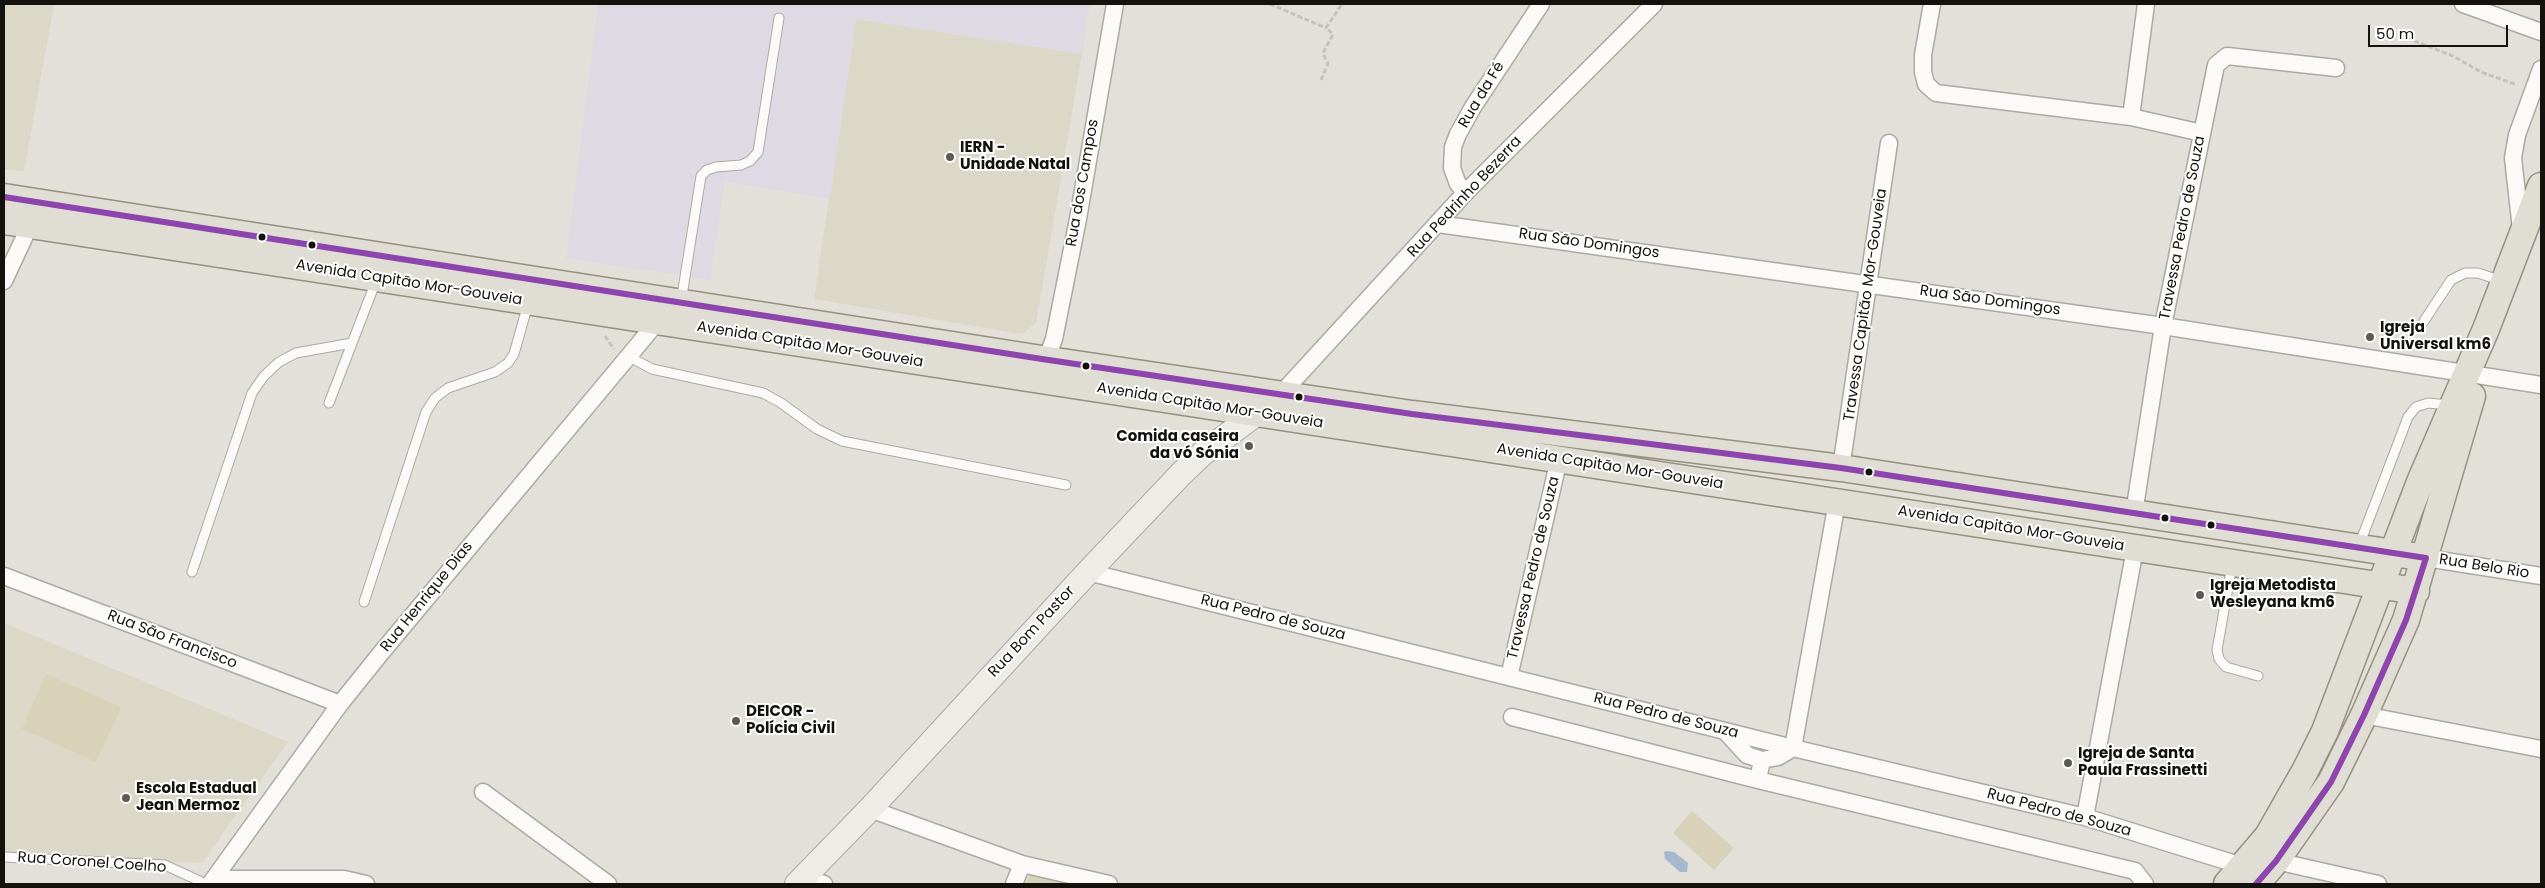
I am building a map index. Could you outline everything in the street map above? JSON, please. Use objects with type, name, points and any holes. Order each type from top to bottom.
[{"type":"main road","points":[[2242,878],[2276,861],[2331,782],[2364,715],[2406,620],[2426,558],[2472,374],[2486,329],[2541,186]]},
{"type":"main road","name":"Avenida Capitão Mor-Gouveia","points":[[4,197],[680,302],[819,335],[1257,413],[2416,591]]},
{"type":"main road","name":"Avenida Capitão Mor-Gouveia","points":[[4,221],[658,321],[819,335],[1042,359],[1412,414],[1841,468],[2393,551],[2426,558]]},
{"type":"main road","points":[[2242,878],[2305,772],[2334,707],[2393,551],[2452,406],[2472,374]]},
{"type":"main road","name":"Rua Bom Pastor","points":[[808,882],[870,809],[1088,572],[1202,454],[1281,394]]},
{"type":"street","name":"Rua dos Campos","points":[[1042,359],[1049,352],[1054,339],[1078,219],[1115,4]]},
{"type":"street","name":"Rua da Fé","points":[[1466,192],[1458,184],[1452,168],[1456,140],[1464,121],[1541,4]]},
{"type":"street","name":"Rua Pedrinho Bezerra","points":[[1281,394],[1466,192],[1654,4]]},
{"type":"street","points":[[1932,4],[1923,55],[1923,72],[1926,84],[1936,93],[2131,117],[2202,133]]},
{"type":"street","points":[[2131,117],[2146,4]]},
{"type":"street","points":[[2463,4],[2541,32]]},
{"type":"street","name":"Travessa Pedro de Souza","points":[[2134,513],[2163,326],[2216,65],[2228,56],[2336,68]]},
{"type":"street","points":[[2522,235],[2513,158],[2517,135],[2538,92],[2541,69]]},
{"type":"street","name":"Travessa Capitão Mor-Gouveia","points":[[1841,468],[1890,143]]},
{"type":"street","name":"Rua São Domingos","points":[[1438,224],[1870,283],[2163,326],[2541,385]]},
{"type":"street","points":[[4,281],[30,225]]},
{"type":"street","name":"Rua Henrique Dias","points":[[208,884],[340,704],[496,513],[658,321]]},
{"type":"street","name":"Travessa Pedro de Souza","points":[[1509,677],[1559,459]]},
{"type":"street","points":[[1725,731],[1747,755],[1762,760],[1778,757],[1794,748],[1837,502]]},
{"type":"street","points":[[2085,817],[2136,549]]},
{"type":"street","name":"Rua Belo Rio","points":[[2426,558],[2541,576]]},
{"type":"street","name":"Rua Pedro de Souza","points":[[1088,572],[1794,748],[2085,817],[2242,878]]},
{"type":"street","name":"Rua São Francisco","points":[[4,576],[340,704]]},
{"type":"street","points":[[2364,715],[2541,749]]},
{"type":"street","points":[[1512,717],[1758,780],[2135,871],[2145,884]]},
{"type":"street","points":[[1758,780],[1762,760]]},
{"type":"street","points":[[483,792],[608,884]]},
{"type":"street","points":[[870,809],[1022,864],[1086,882],[1109,884]]},
{"type":"street","points":[[2276,861],[2378,884]]},
{"type":"street","points":[[1014,884],[1022,864]]},
{"type":"street","points":[[214,884],[231,880],[344,879],[366,884]]},
{"type":"lane","points":[[680,302],[701,176],[707,170],[716,167],[741,165],[750,161],[758,152],[780,18]]},
{"type":"lane","points":[[2424,321],[2451,280],[2465,272],[2506,278]]},
{"type":"lane","points":[[329,403],[377,278]]},
{"type":"lane","points":[[364,602],[426,412],[435,398],[448,388],[495,372],[508,363],[514,354],[529,301]]},
{"type":"lane","points":[[192,572],[252,393],[264,376],[279,362],[296,353],[352,343]]},
{"type":"lane","points":[[628,356],[652,370],[763,393],[781,403],[817,430],[842,441],[1066,485]]},
{"type":"lane","points":[[2356,546],[2364,535],[2408,417],[2416,407],[2428,402],[2452,406]]},
{"type":"lane","points":[[2233,563],[2216,650],[2218,659],[2226,667],[2258,676]]},
{"type":"lane","name":"Rua Coronel Coelho","points":[[4,857],[164,865],[208,884]]},
{"type":"path","points":[[1270,4],[1326,28],[1333,34],[1324,53],[1328,64],[1321,80]]},
{"type":"path","points":[[1326,28],[1342,4]]},
{"type":"path","points":[[2406,38],[2453,56],[2481,72],[2538,92]]},
{"type":"shaded area","points":[[4,4],[54,4],[24,171],[4,169]]},
{"type":"shaded area","points":[[598,4],[1090,4],[1082,54],[856,19],[830,199],[725,182],[710,280],[566,258]]},
{"type":"shaded area","name":"IERN - Unidade Natal","points":[[856,19],[1082,54],[1036,323],[1022,334],[814,299]]},
{"type":"shaded area","name":"Escola Estadual Jean Mermoz","points":[[4,623],[288,742],[202,863],[4,854]]},
{"type":"shaded area","points":[[46,674],[121,707],[96,762],[22,729]]},
{"type":"shaded area","points":[[1692,811],[1734,848],[1714,870],[1673,833]]},
{"type":"shaded area","points":[[1032,872],[1069,881],[1067,884],[1025,884]]},
{"type":"water","points":[[1664,852],[1674,852],[1688,863],[1687,872],[1680,872],[1665,859]]},
{"type":"transit line","points":[[4,197],[1042,359],[1412,414],[1841,468],[2426,558],[2406,620],[2364,715],[2331,782],[2276,861],[2256,884]]},
{"type":"place","name":"IERN - Unidade Natal","points":[[950,157]]},
{"type":"place","name":"Igreja Universal km6","points":[[2370,337]]},
{"type":"place","name":"Comida caseira da vó Sónia","points":[[1249,446]]},
{"type":"place","name":"Igreja Metodista Wesleyana km6","points":[[2200,595]]},
{"type":"place","name":"DEICOR - Polícia Civil","points":[[736,721]]},
{"type":"place","name":"Igreja de Santa Paula Frassinetti","points":[[2068,763]]},
{"type":"place","name":"Escola Estadual Jean Mermoz","points":[[126,798]]}]
